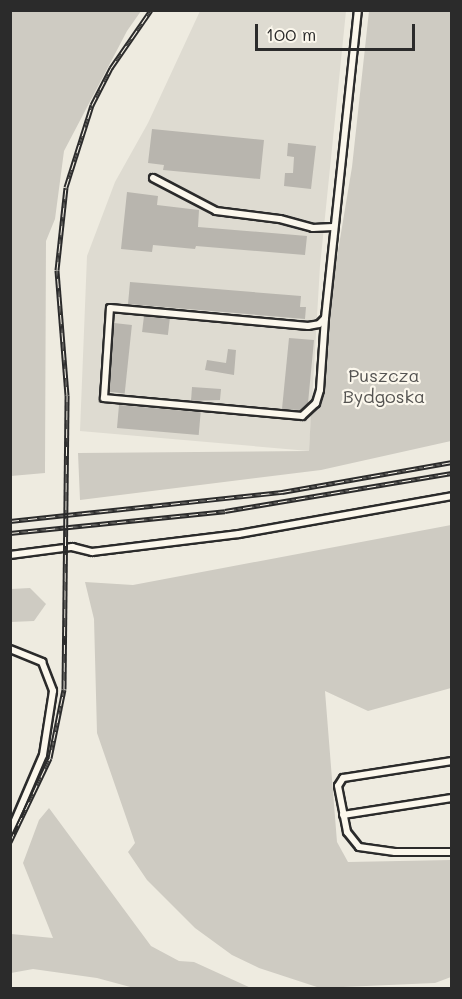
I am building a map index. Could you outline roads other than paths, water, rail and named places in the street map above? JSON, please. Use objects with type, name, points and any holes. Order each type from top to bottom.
[{"type":"lane","points":[[325,318],[320,324],[308,326],[110,308],[104,398],[302,416],[316,403],[320,390],[333,227],[358,10]]},
{"type":"lane","points":[[153,178],[216,211],[280,219],[312,228],[333,227]]},
{"type":"lane","points":[[10,555],[72,547],[92,552],[238,534],[452,496]]},
{"type":"lane","points":[[10,649],[42,662],[53,691],[43,755],[10,832]]},
{"type":"lane","points":[[452,761],[343,778],[338,786],[350,838],[366,850],[452,852]]},
{"type":"lane","points":[[344,815],[452,798]]},
{"type":"railway","points":[[10,842],[50,758],[64,689],[67,395],[57,270],[66,187],[92,105],[111,68],[151,10]]},
{"type":"railway","points":[[10,521],[282,492],[452,462]]},
{"type":"railway","points":[[10,533],[225,511],[452,473]]},
{"type":"park label","name":"Puszcza Bydgoska","points":[[384,386]]}]
